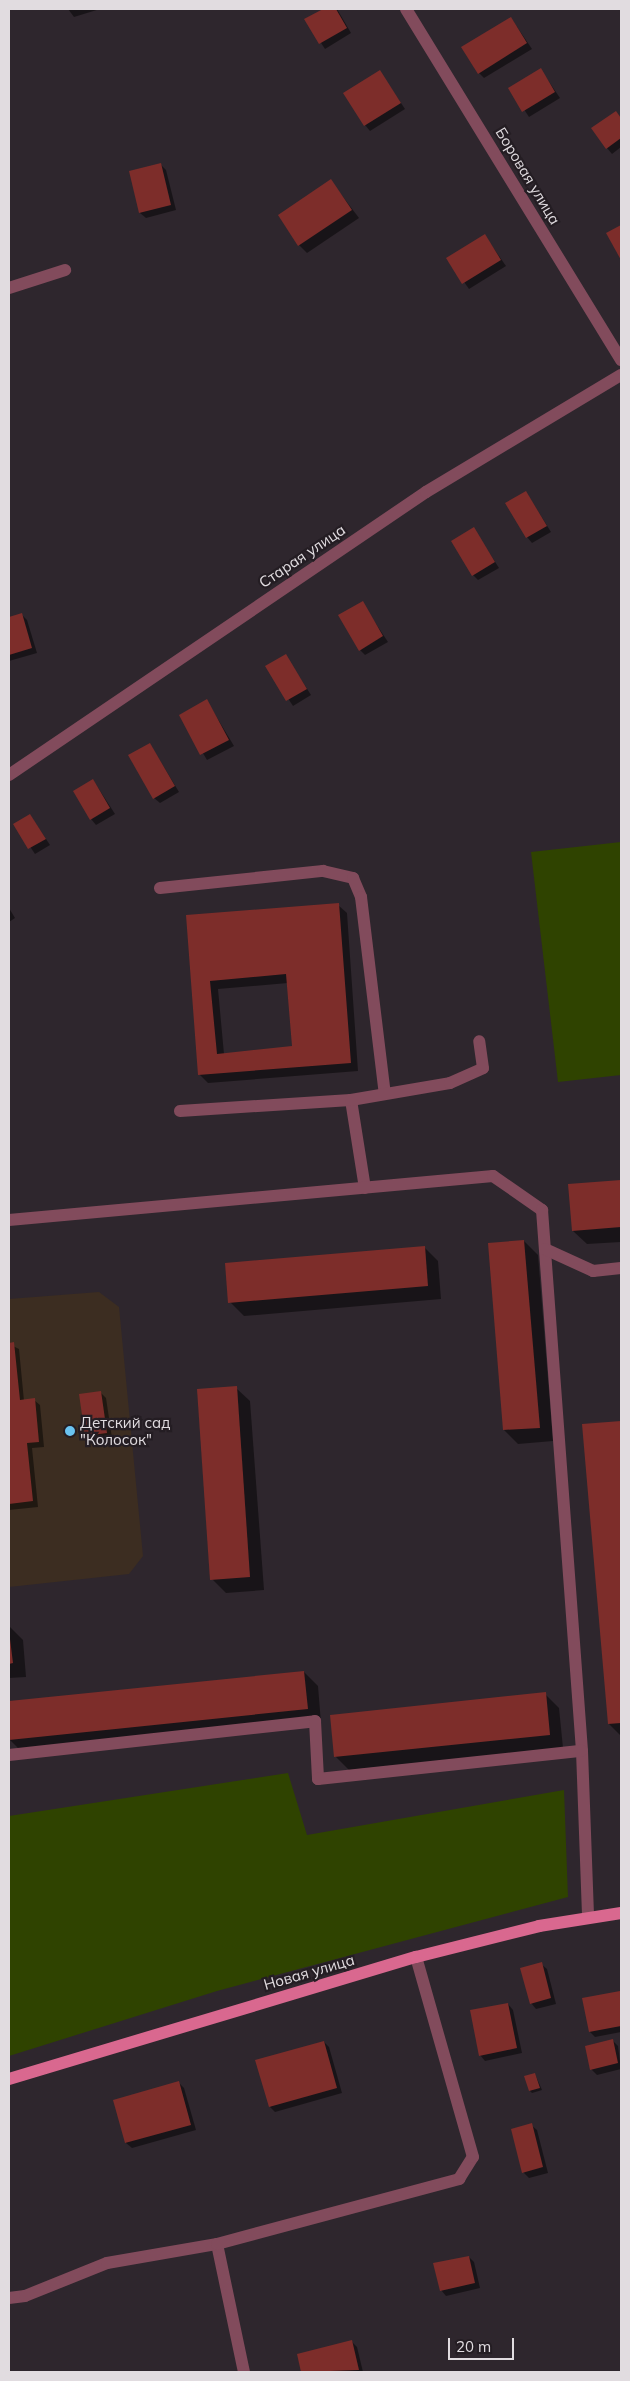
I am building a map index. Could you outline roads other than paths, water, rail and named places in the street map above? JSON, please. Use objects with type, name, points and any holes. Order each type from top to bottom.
[{"type":"main road","name":"Новая улица","points":[[9,2079],[416,1957],[539,1926],[621,1913]]},
{"type":"street","name":"Боровая улица","points":[[406,9],[621,360]]},
{"type":"street","points":[[9,288],[65,270]]},
{"type":"street","name":"Старая улица","points":[[9,775],[426,492],[621,376]]},
{"type":"street","points":[[160,888],[323,871],[353,878],[361,897],[384,1094]]},
{"type":"street","points":[[180,1112],[351,1100],[450,1082],[483,1068],[479,1041]]},
{"type":"street","points":[[351,1100],[365,1188]]},
{"type":"street","points":[[9,1220],[493,1176],[542,1210],[582,1752],[588,1918]]},
{"type":"street","points":[[545,1249],[593,1271],[621,1268]]},
{"type":"street","points":[[9,1755],[315,1721],[318,1778],[582,1752]]},
{"type":"street","points":[[9,2298],[25,2296],[108,2262],[217,2244],[459,2179],[473,2157],[416,1957]]},
{"type":"street","points":[[217,2244],[244,2372]]},
{"type":"place","name":"Детский сад \"Колосок\"","points":[[70,1431]]}]
